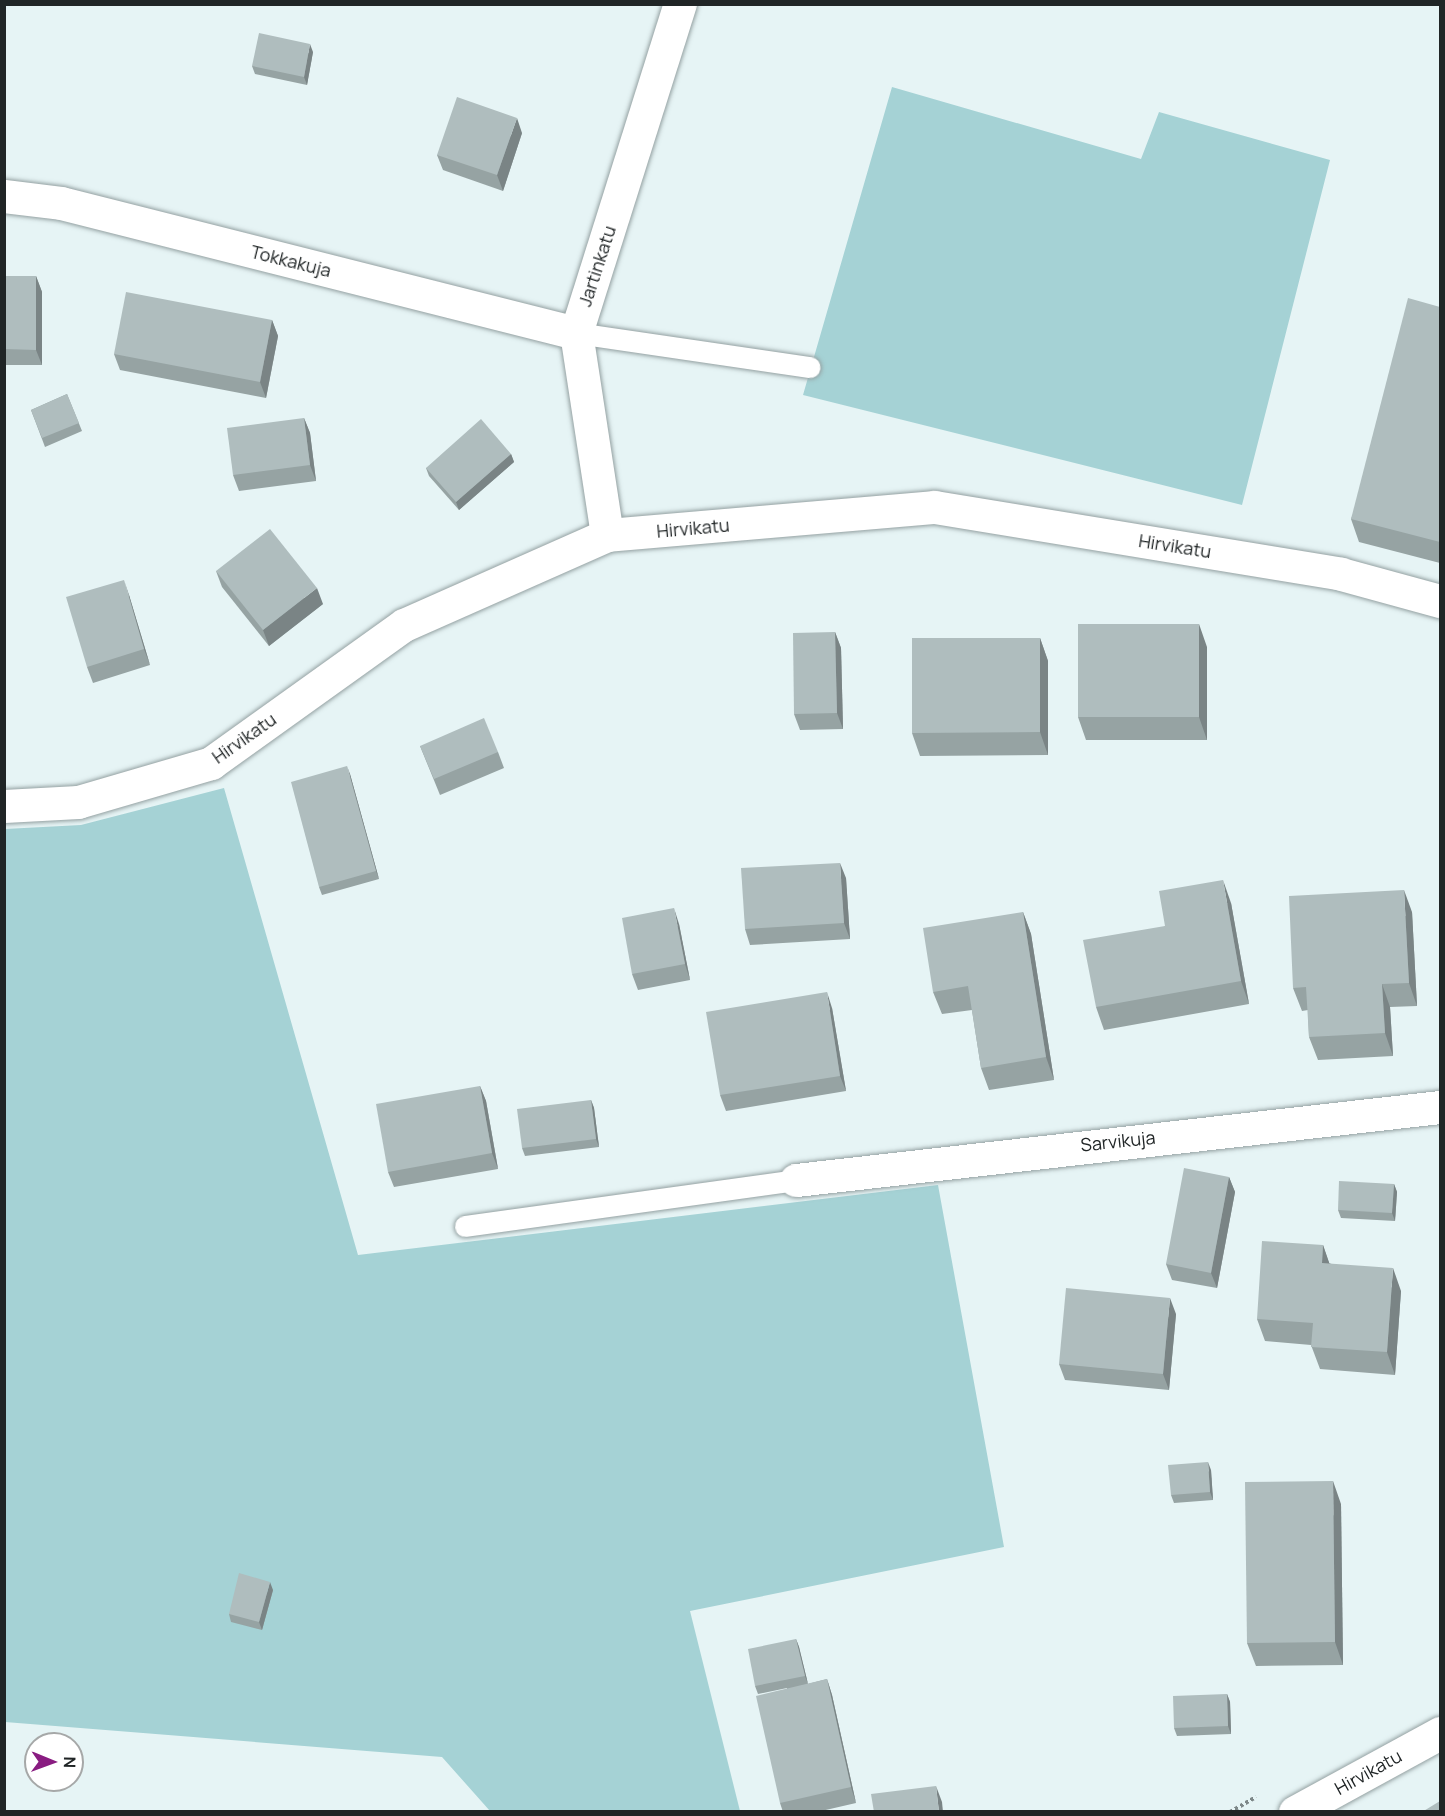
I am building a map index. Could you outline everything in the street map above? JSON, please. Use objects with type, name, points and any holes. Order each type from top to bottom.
[{"type":"street","name":"Jartinkatu","points":[[607,536],[576,333],[680,4]]},
{"type":"street","name":"Tokkakuja","points":[[4,196],[62,203],[576,333]]},
{"type":"street","name":"Hirvikatu","points":[[4,806],[78,802],[211,763],[404,625],[607,536],[934,507],[1341,574],[1440,601]]},
{"type":"street","name":"Sarvikuja","points":[[796,1180],[1440,1107]]},
{"type":"street","name":"Hirvikatu","points":[[1295,1812],[1440,1733]]},
{"type":"lane","points":[[576,333],[810,367]]},
{"type":"lane","points":[[465,1226],[796,1180]]},
{"type":"shaded area","points":[[892,87],[1141,159],[1159,112],[1330,160],[1242,505],[803,395]]},
{"type":"shaded area","points":[[224,788],[358,1255],[938,1185],[1004,1547],[690,1611],[740,1811],[490,1811],[442,1757],[5,1722],[5,829],[81,825]]},
{"type":"building","points":[[259,33],[310,44],[304,77],[252,66]]},
{"type":"building","points":[[457,97],[517,118],[497,175],[437,155]]},
{"type":"building","points":[[4,276],[36,276],[36,350],[4,349]]},
{"type":"building","points":[[126,292],[272,320],[260,382],[114,354]]},
{"type":"building","points":[[1408,298],[1440,307],[1440,542],[1351,519]]},
{"type":"building","points":[[67,394],[79,423],[42,438],[31,410]]},
{"type":"building","points":[[304,418],[310,465],[233,475],[227,428]]},
{"type":"building","points":[[481,419],[511,454],[456,502],[426,468]]},
{"type":"building","points":[[270,529],[317,588],[263,630],[216,571]]},
{"type":"building","points":[[124,580],[144,649],[87,667],[66,597]]},
{"type":"building","points":[[1078,624],[1199,624],[1199,717],[1078,717]]},
{"type":"building","points":[[835,632],[837,713],[794,714],[793,633]]},
{"type":"building","points":[[912,638],[1040,638],[1040,732],[912,733]]},
{"type":"building","points":[[484,718],[498,752],[434,779],[420,746]]},
{"type":"building","points":[[347,766],[376,871],[319,887],[291,782]]},
{"type":"building","points":[[840,863],[844,923],[745,929],[741,868]]},
{"type":"building","points":[[1223,880],[1241,981],[1096,1007],[1083,940],[1165,926],[1159,891]]},
{"type":"building","points":[[1404,890],[1409,983],[1382,984],[1385,1033],[1309,1037],[1306,987],[1293,988],[1289,896]]},
{"type":"building","points":[[674,908],[685,964],[632,974],[622,918]]},
{"type":"building","points":[[1023,912],[1046,1057],[981,1068],[968,986],[933,992],[923,928]]},
{"type":"building","points":[[827,992],[840,1076],[720,1095],[706,1012]]},
{"type":"building","points":[[480,1086],[492,1153],[388,1172],[376,1104]]},
{"type":"building","points":[[591,1100],[596,1139],[522,1148],[517,1109]]},
{"type":"building","points":[[1184,1168],[1229,1177],[1211,1273],[1166,1264]]},
{"type":"building","points":[[1339,1181],[1394,1184],[1392,1213],[1338,1210]]},
{"type":"building","points":[[1262,1241],[1323,1245],[1322,1263],[1393,1268],[1387,1352],[1311,1347],[1313,1323],[1257,1319]]},
{"type":"building","points":[[1066,1288],[1170,1298],[1163,1374],[1059,1364]]},
{"type":"building","points":[[1208,1462],[1210,1492],[1171,1495],[1168,1465]]},
{"type":"building","points":[[1333,1481],[1335,1642],[1247,1643],[1245,1482]]},
{"type":"building","points":[[239,1573],[270,1582],[259,1622],[229,1614]]},
{"type":"building","points":[[796,1639],[805,1676],[755,1686],[748,1649]]},
{"type":"building","points":[[827,1679],[851,1787],[780,1803],[756,1696]]},
{"type":"building","points":[[1227,1694],[1228,1726],[1174,1728],[1173,1696]]},
{"type":"building","points":[[936,1786],[939,1812],[874,1812],[871,1794]]},
{"type":"building","points":[[1440,1801],[1440,1812],[1422,1812]]}]
